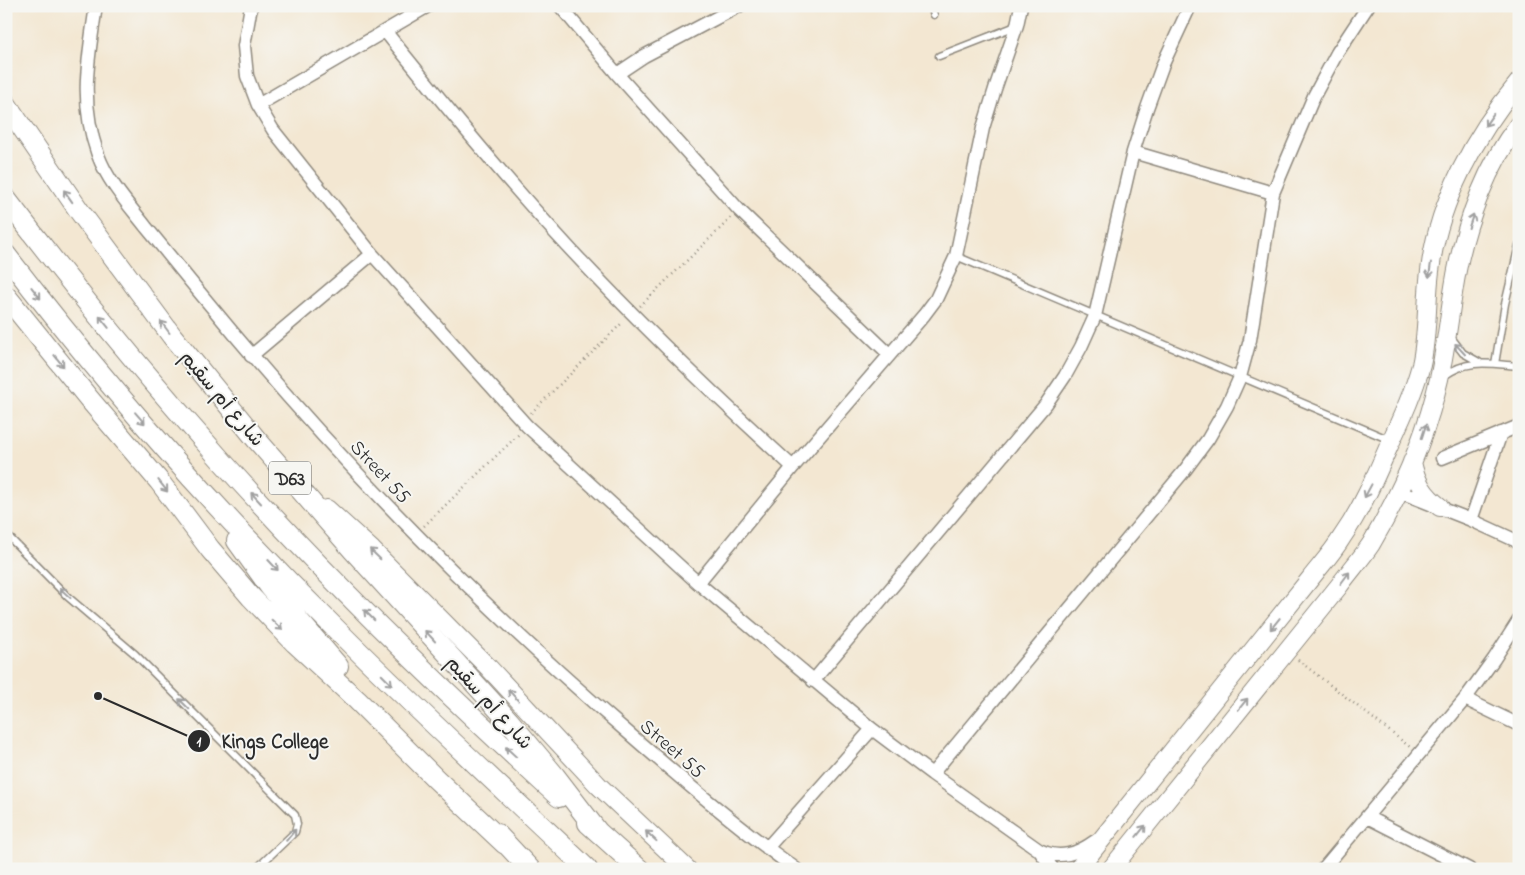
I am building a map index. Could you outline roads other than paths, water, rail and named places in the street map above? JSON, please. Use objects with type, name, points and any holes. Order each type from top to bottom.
[{"type":"main road","name":"شارع أم سقيم","points":[[6,104],[80,212],[166,328],[288,476],[398,601],[510,721],[598,832]]},
{"type":"main road","name":"شارع أم سقيم","points":[[6,199],[171,403],[271,514],[379,625],[460,704],[639,869]]},
{"type":"main road","points":[[6,255],[106,378],[216,503],[316,609],[399,692],[588,869]]},
{"type":"main road","points":[[6,296],[90,400],[159,481],[210,549],[251,598],[530,869]]},
{"type":"main road","points":[[216,503],[255,567],[302,626],[441,772],[505,844]]},
{"type":"street","name":"Street 55","points":[[96,6],[85,90],[89,124],[99,158],[115,188],[251,356],[335,450],[493,610],[586,697],[698,794],[796,869]]},
{"type":"street","points":[[251,6],[244,46],[244,61],[247,76],[258,105],[273,130],[372,254],[527,426],[698,583],[813,681],[932,774],[1039,850],[1053,855],[1075,854],[1108,833]]},
{"type":"street","points":[[258,105],[428,6]]},
{"type":"street","points":[[560,6],[617,74],[739,210],[889,354]]},
{"type":"street","points":[[617,74],[644,56],[739,6]]},
{"type":"street","points":[[698,583],[792,467],[936,299],[956,256],[983,128],[1017,25],[1021,6]]},
{"type":"street","points":[[813,681],[1046,404],[1065,376],[1095,316],[1133,152],[1163,64],[1190,6]]},
{"type":"street","points":[[932,774],[1185,470],[1208,439],[1227,406],[1240,377],[1250,340],[1272,193],[1314,96],[1337,53],[1368,6]]},
{"type":"street","points":[[385,31],[449,111],[571,250],[712,393],[792,467]]},
{"type":"street","points":[[1078,869],[1342,537],[1370,490],[1413,394],[1421,363],[1426,331],[1434,241],[1444,211],[1460,173],[1482,131],[1519,82]]},
{"type":"street","points":[[1111,869],[1339,586],[1370,545],[1400,492],[1423,433],[1438,380],[1457,269],[1469,224],[1501,148],[1518,127]]},
{"type":"street","points":[[1133,152],[1272,193]]},
{"type":"street","points":[[251,356],[372,254]]},
{"type":"street","points":[[1442,458],[1519,426]]},
{"type":"street","points":[[1472,520],[1501,433]]},
{"type":"street","points":[[1392,441],[1395,444],[1397,453],[1386,481],[1388,487],[1472,520],[1519,542]]},
{"type":"street","points":[[1412,462],[1416,478],[1424,492],[1440,507]]},
{"type":"street","points":[[288,476],[378,557],[489,668],[599,786],[687,869]]},
{"type":"street","points":[[1323,869],[1465,699],[1519,620]]},
{"type":"street","points":[[1465,699],[1519,725]]},
{"type":"street","points":[[767,848],[872,729]]},
{"type":"street","points":[[1367,817],[1469,869]]},
{"type":"street","points":[[1039,850],[1053,869]]},
{"type":"lane","points":[[931,6],[934,14]]},
{"type":"lane","points":[[939,56],[1017,25]]},
{"type":"lane","points":[[1495,364],[1504,304],[1519,245]]},
{"type":"lane","points":[[956,256],[1392,441]]},
{"type":"lane","points":[[1448,329],[1456,346],[1463,353],[1480,363]]},
{"type":"lane","points":[[1438,380],[1458,368],[1480,363],[1519,366]]},
{"type":"lane","points":[[6,534],[68,597],[135,654],[295,815],[297,828],[292,836],[256,869]]},
{"type":"place","name":"Kings College","points":[[98,696]]}]
